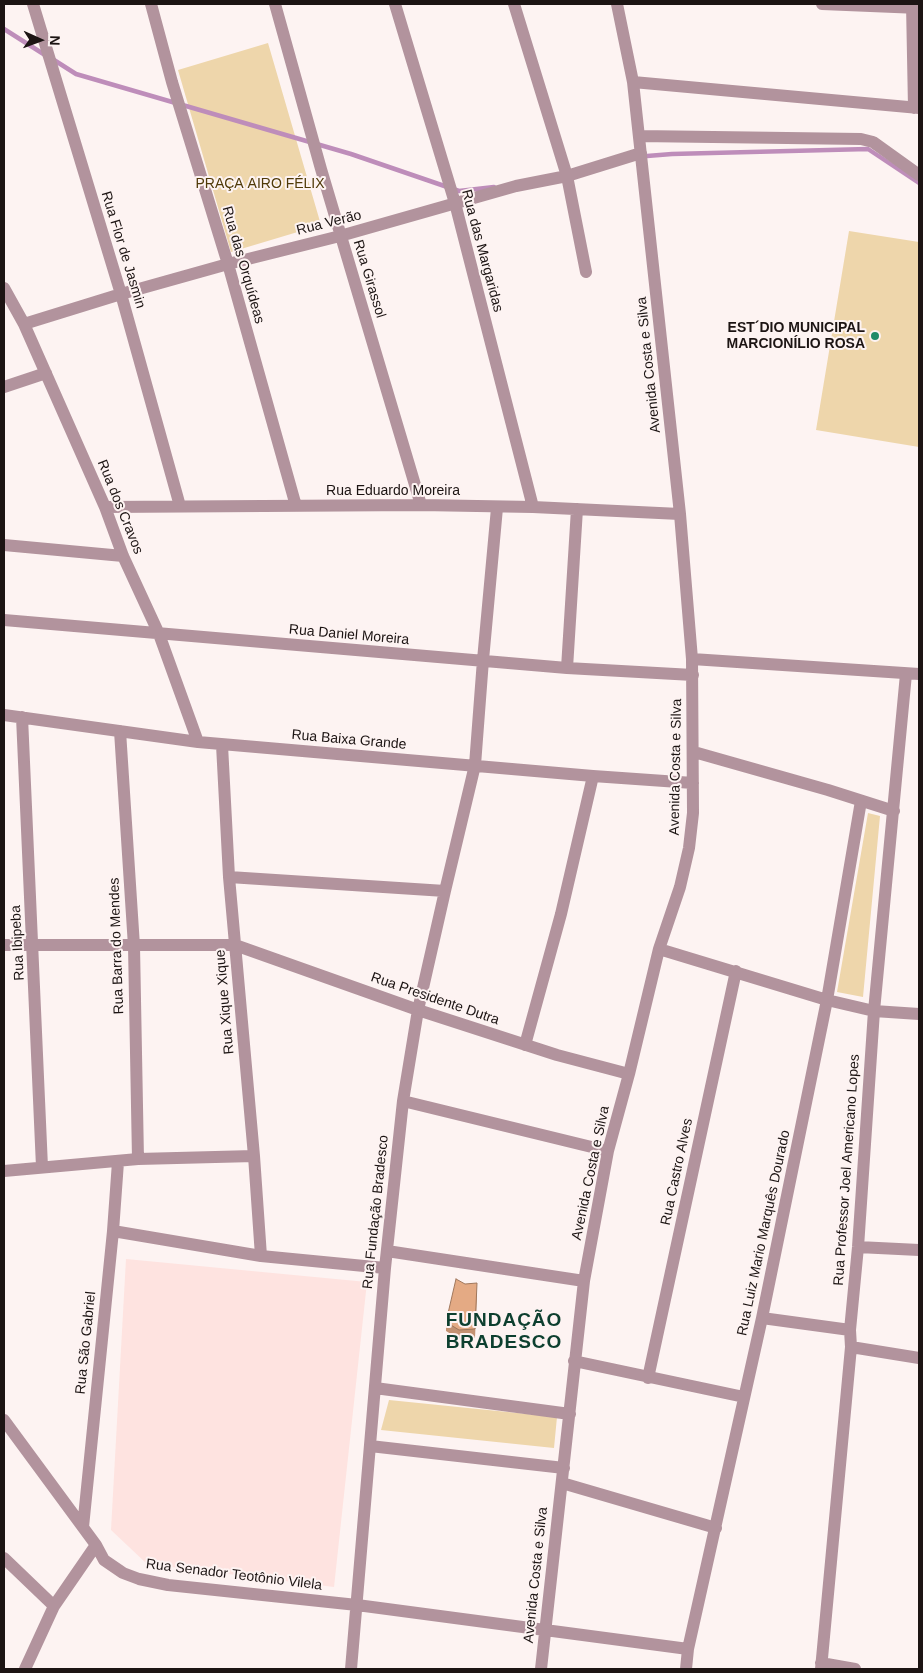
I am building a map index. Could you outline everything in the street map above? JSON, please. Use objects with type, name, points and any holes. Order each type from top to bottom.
[{"type":"street","name":"Rua Flor de Jasmin","points":[[33,4],[121,294],[180,506]]},
{"type":"street","name":"Rua das Orquídeas","points":[[151,4],[172,82],[228,264],[296,506]]},
{"type":"street","name":"Rua Girassol","points":[[275,4],[340,236],[421,505]]},
{"type":"street","name":"Rua das Margaridas","points":[[395,4],[455,203],[533,508]]},
{"type":"street","points":[[514,4],[567,176],[586,272]]},
{"type":"street","name":"Avenida Costa e Silva","points":[[541,1669],[584,1281],[608,1151],[629,1074],[659,949],[680,886],[689,848],[693,813],[693,675],[680,514],[633,82],[618,4]]},
{"type":"street","points":[[633,82],[916,108],[914,7],[822,4]]},
{"type":"street","points":[[639,136],[861,139],[873,142],[919,175]]},
{"type":"street","name":"Rua Verão","points":[[24,324],[228,264],[340,236],[516,186],[567,176],[640,153]]},
{"type":"street","name":"Rua dos Cravos","points":[[4,288],[24,324],[105,507],[123,556],[160,634],[198,742]]},
{"type":"street","points":[[4,387],[46,373]]},
{"type":"street","name":"Rua Eduardo Moreira","points":[[105,507],[421,505],[680,514]]},
{"type":"street","name":"Rua Fundação Bradesco","points":[[351,1669],[385,1268],[404,1101],[418,1010],[475,765],[482,660],[497,508]]},
{"type":"street","points":[[567,668],[577,509]]},
{"type":"street","points":[[4,545],[123,556]]},
{"type":"street","name":"Rua Daniel Moreira","points":[[4,620],[567,668],[693,675]]},
{"type":"street","points":[[692,659],[913,674]]},
{"type":"street","name":"Rua Professor Joel Americano Lopes","points":[[821,1666],[850,1347],[874,1011],[894,811],[913,674]]},
{"type":"street","name":"Rua Baixa Grande","points":[[4,715],[198,742],[693,783]]},
{"type":"street","name":"Rua Ibipeba","points":[[22,717],[34,945],[42,1167]]},
{"type":"street","name":"Rua Barra do Mendes","points":[[120,731],[134,946],[138,1159]]},
{"type":"street","name":"Rua Xique Xique","points":[[222,744],[229,877],[261,1256]]},
{"type":"street","points":[[694,752],[894,811]]},
{"type":"street","points":[[525,1045],[561,914],[593,776]]},
{"type":"street","name":"Rua Luiz Mario Marquês Dourado","points":[[686,1669],[688,1649],[762,1318],[827,1000],[861,801]]},
{"type":"street","points":[[229,877],[444,892]]},
{"type":"street","points":[[4,945],[235,945]]},
{"type":"street","name":"Rua Presidente Dutra","points":[[235,945],[418,1010],[525,1045],[629,1074]]},
{"type":"street","points":[[659,949],[827,1000],[874,1011],[919,1014]]},
{"type":"street","name":"Rua Castro Alves","points":[[648,1378],[736,971]]},
{"type":"street","points":[[404,1101],[608,1151]]},
{"type":"street","points":[[4,1171],[138,1159],[254,1156]]},
{"type":"street","name":"Rua São Gabriel","points":[[83,1528],[113,1231],[118,1162]]},
{"type":"street","points":[[113,1231],[261,1256],[385,1268]]},
{"type":"street","points":[[858,1247],[919,1250]]},
{"type":"street","points":[[387,1251],[584,1281]]},
{"type":"street","points":[[762,1318],[850,1330]]},
{"type":"street","points":[[850,1347],[919,1358]]},
{"type":"street","points":[[574,1361],[744,1397]]},
{"type":"street","points":[[375,1388],[570,1414]]},
{"type":"street","name":"Rua Senador Teotônio Vilela","points":[[4,1420],[96,1545],[104,1560],[123,1573],[139,1579],[168,1585],[357,1605],[688,1649]]},
{"type":"street","points":[[370,1446],[564,1468]]},
{"type":"street","points":[[562,1482],[716,1528]]},
{"type":"street","points":[[25,1669],[54,1606],[96,1545]]},
{"type":"street","points":[[4,1558],[54,1606]]},
{"type":"street","points":[[821,1666],[855,1669]]},
{"type":"shaded area","points":[[126,1259],[367,1282],[334,1587],[147,1564],[111,1530]]},
{"type":"green space","name":"PRAÇA AIRO FÉLIX","points":[[268,43],[321,225],[231,252],[178,70]]},
{"type":"green space","name":"EST´DIO MUNICIPAL MARCIONÍLIO ROSA","points":[[849,231],[919,242],[919,447],[816,430]]},
{"type":"green space","points":[[868,813],[880,816],[863,997],[837,992]]},
{"type":"green space","points":[[389,1400],[557,1417],[554,1448],[381,1430]]},
{"type":"building","points":[[456,1279],[465,1284],[477,1283],[475,1329],[459,1330],[446,1322]]},
{"type":"waterway","points":[[4,29],[45,55]]},
{"type":"waterway","points":[[54,60],[76,74],[351,154],[459,191],[494,187]]},
{"type":"waterway","points":[[647,156],[868,149],[919,183]]},
{"type":"place","name":"EST´DIO MUNICIPAL MARCIONÍLIO ROSA","points":[[875,336]]},
{"type":"district","name":"FUNDAÇÃO BRADESCO","points":[[504,1332]]}]
